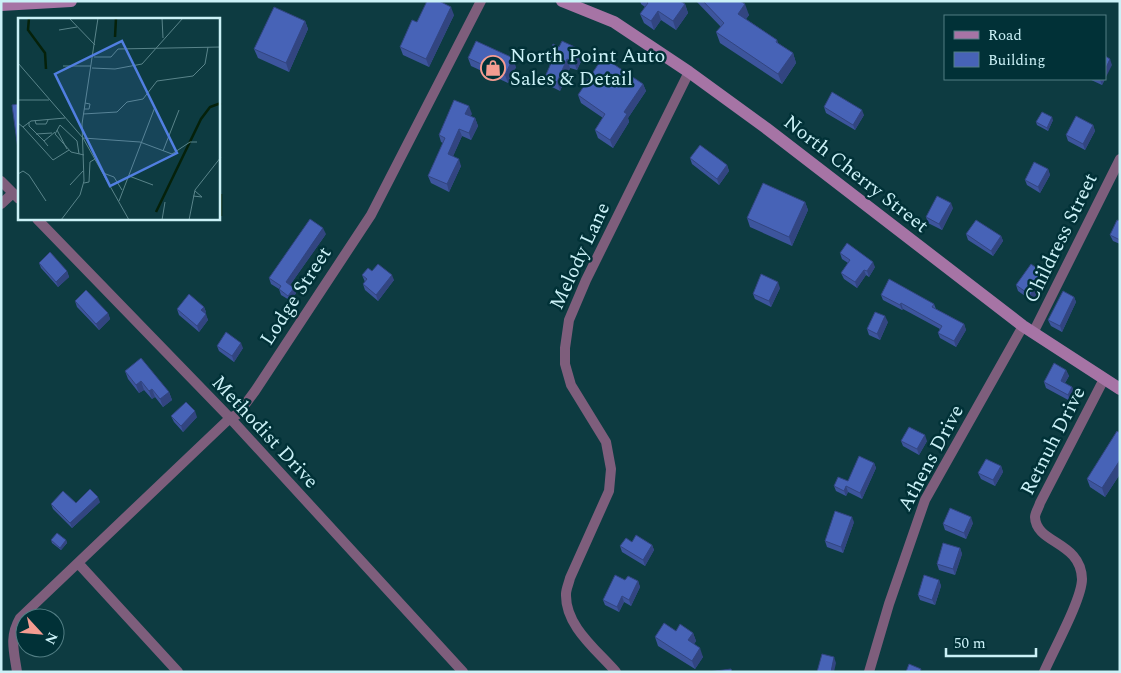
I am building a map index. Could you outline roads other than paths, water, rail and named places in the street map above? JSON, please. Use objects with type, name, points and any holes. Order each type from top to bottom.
[{"type":"main road","points":[[1,5],[72,1]]},
{"type":"main road","name":"North Cherry Street","points":[[562,1],[614,22],[688,72],[766,128],[1028,329],[1120,389]]},
{"type":"street","name":"Lodge Street","points":[[17,672],[13,646],[14,629],[20,618],[230,418],[238,414],[244,407],[371,215],[481,1]]},
{"type":"street","name":"Melody Lane","points":[[616,672],[576,625],[569,611],[566,593],[570,578],[609,491],[611,469],[606,442],[571,386],[567,375],[565,348],[568,320],[688,72]]},
{"type":"street","name":"Childress Street","points":[[1028,329],[1120,159]]},
{"type":"street","points":[[1,181],[16,196],[1,204]]},
{"type":"street","name":"Methodist Drive","points":[[39,220],[230,418],[463,672]]},
{"type":"street","name":"Athens Drive","points":[[869,672],[889,604],[925,500],[1028,329]]},
{"type":"street","name":"Retnuh Drive","points":[[1044,672],[1074,606],[1082,581],[1080,566],[1075,555],[1047,536],[1038,527],[1035,516],[1040,502],[1104,379]]},
{"type":"street","points":[[78,562],[178,672]]},
{"type":"place","name":"North Point Auto Sales & Detail","points":[[493,68]]}]
